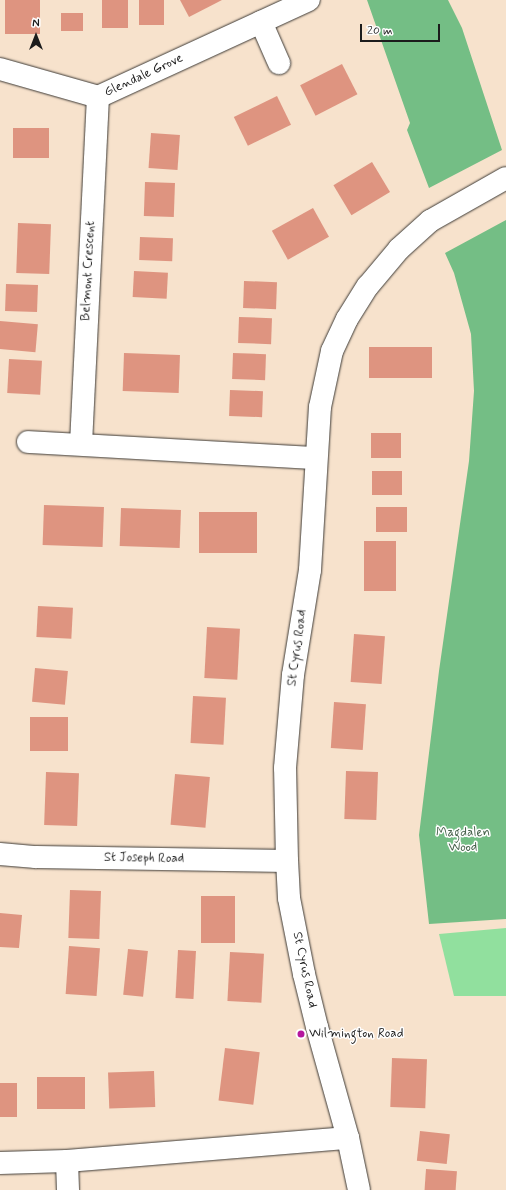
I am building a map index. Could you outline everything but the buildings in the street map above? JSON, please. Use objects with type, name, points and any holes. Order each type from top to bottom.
[{"type":"street","name":"Glendale Grove","points":[[0,69],[98,97],[309,0]]},
{"type":"street","points":[[261,22],[279,63]]},
{"type":"street","name":"Belmont Crescent","points":[[81,444],[98,97]]},
{"type":"street","name":"St Cyrus Road","points":[[359,1190],[348,1138],[304,974],[290,898],[287,861],[285,768],[293,675],[310,570],[320,407],[332,351],[347,319],[368,286],[399,249],[430,221],[506,178]]},
{"type":"street","points":[[28,442],[316,458]]},
{"type":"street","name":"St Joseph Road","points":[[0,854],[36,857],[287,861]]},
{"type":"street","points":[[0,1163],[67,1161],[348,1138]]},
{"type":"street","points":[[67,1161],[68,1190]]},
{"type":"green space","points":[[367,0],[448,0],[462,28],[502,150],[429,188],[407,130],[410,123]]},
{"type":"green space","name":"Magdalen Wood","points":[[506,220],[506,919],[429,924],[419,835],[439,671],[469,461],[474,391],[471,334],[454,273],[445,253]]},
{"type":"green space","points":[[506,928],[506,996],[454,996],[439,934]]},
{"type":"place","name":"Wilmington Road","points":[[301,1034]]}]
